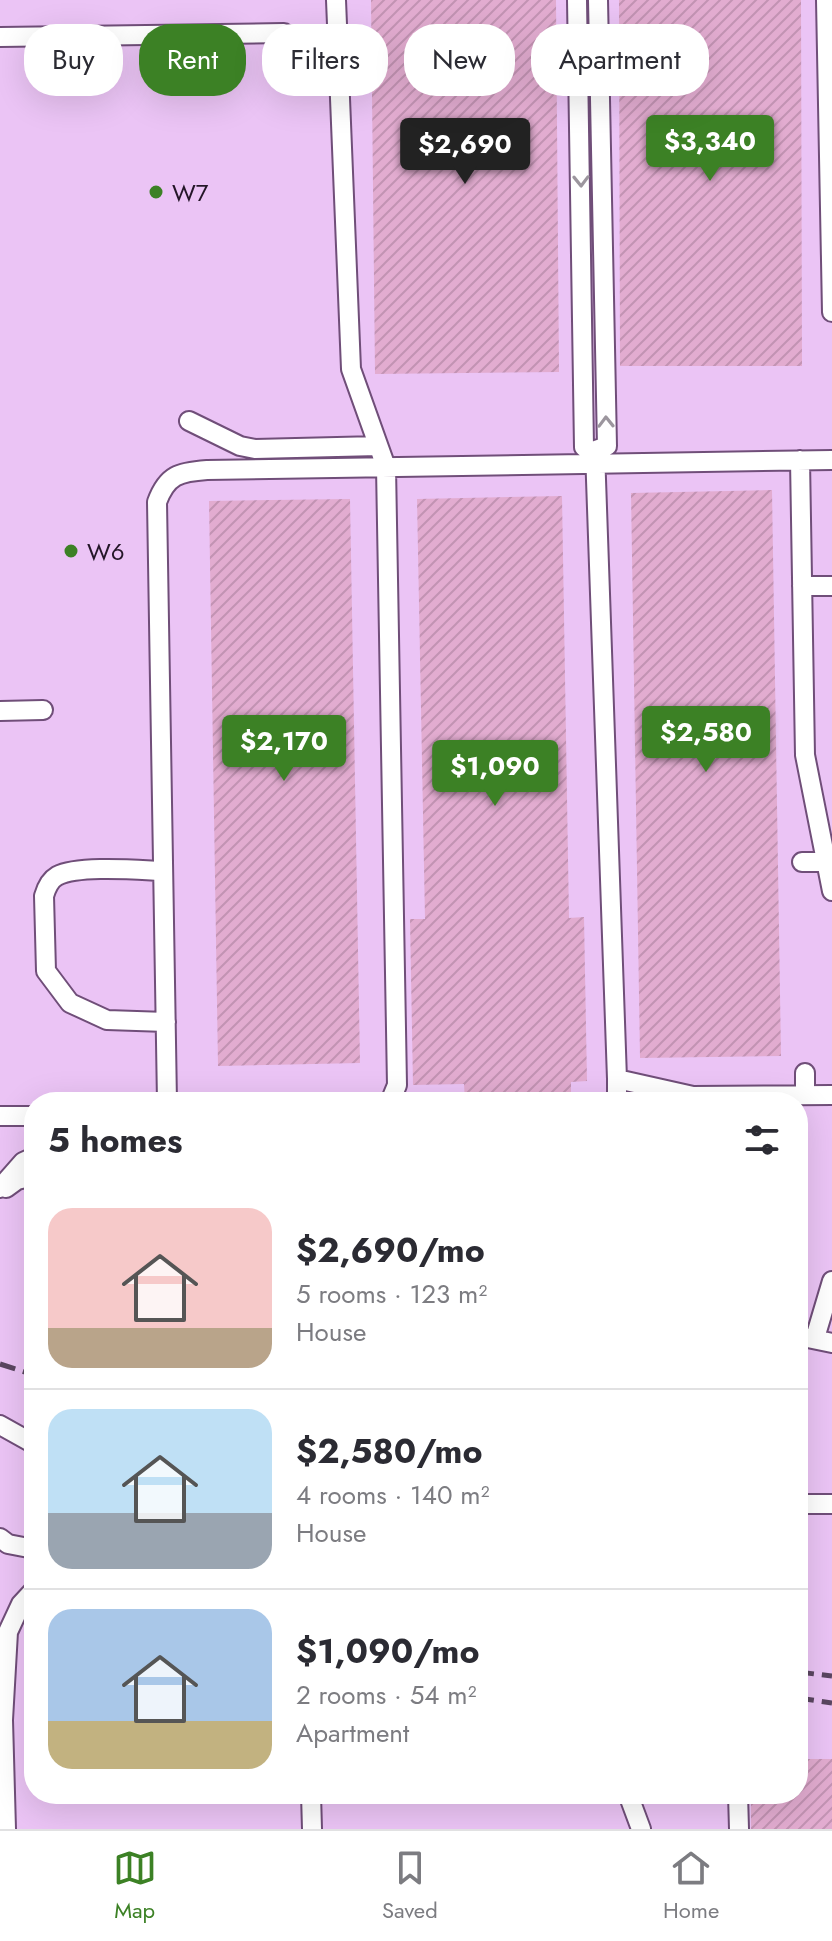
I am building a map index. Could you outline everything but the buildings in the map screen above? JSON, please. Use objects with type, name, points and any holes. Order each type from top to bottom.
[{"type":"lane","points":[[336,0],[351,369],[386,467],[397,1085],[394,1092]]},
{"type":"lane","points":[[577,0],[584,447],[595,457],[617,1092]]},
{"type":"lane","points":[[595,457],[607,446],[598,0]]},
{"type":"lane","points":[[826,0],[832,312]]},
{"type":"lane","points":[[0,37],[262,33]]},
{"type":"lane","points":[[189,421],[240,446],[255,449],[378,446]]},
{"type":"lane","points":[[167,1092],[157,502],[162,488],[170,479],[193,471],[386,467],[595,457],[832,460]]},
{"type":"lane","points":[[800,460],[805,755],[829,862],[832,891]]},
{"type":"lane","points":[[802,586],[832,586]]},
{"type":"lane","points":[[0,711],[43,710]]},
{"type":"lane","points":[[802,862],[829,862]]},
{"type":"lane","points":[[163,871],[76,871],[55,876],[46,887],[44,896],[46,971],[70,1003],[107,1020],[166,1022]]},
{"type":"lane","points":[[805,1073],[805,1092]]},
{"type":"lane","points":[[617,1079],[675,1092]]},
{"type":"lane","points":[[808,1095],[832,1095]]},
{"type":"lane","points":[[0,1116],[24,1116]]},
{"type":"lane","points":[[0,1190],[24,1162]]},
{"type":"lane","points":[[0,1190],[24,1178]]},
{"type":"lane","points":[[815,1339],[832,1281]]},
{"type":"lane","points":[[0,1425],[24,1438]]},
{"type":"lane","points":[[808,1504],[832,1504]]},
{"type":"lane","points":[[0,1538],[8,1544],[24,1547]]},
{"type":"lane","points":[[6,1829],[3,1720],[8,1632],[24,1601]]},
{"type":"lane","points":[[0,1698],[3,1720]]},
{"type":"lane","points":[[307,1804],[312,1829]]},
{"type":"lane","points":[[632,1804],[641,1829]]},
{"type":"lane","points":[[639,1804],[641,1829]]},
{"type":"lane","points":[[738,1804],[739,1829]]},
{"type":"railway","points":[[0,1364],[24,1372]]},
{"type":"railway","points":[[808,1673],[832,1676]]},
{"type":"railway","points":[[808,1699],[832,1703]]},
{"type":"place","name":"W7","points":[[156,192]]},
{"type":"place","name":"W6","points":[[71,551]]}]
